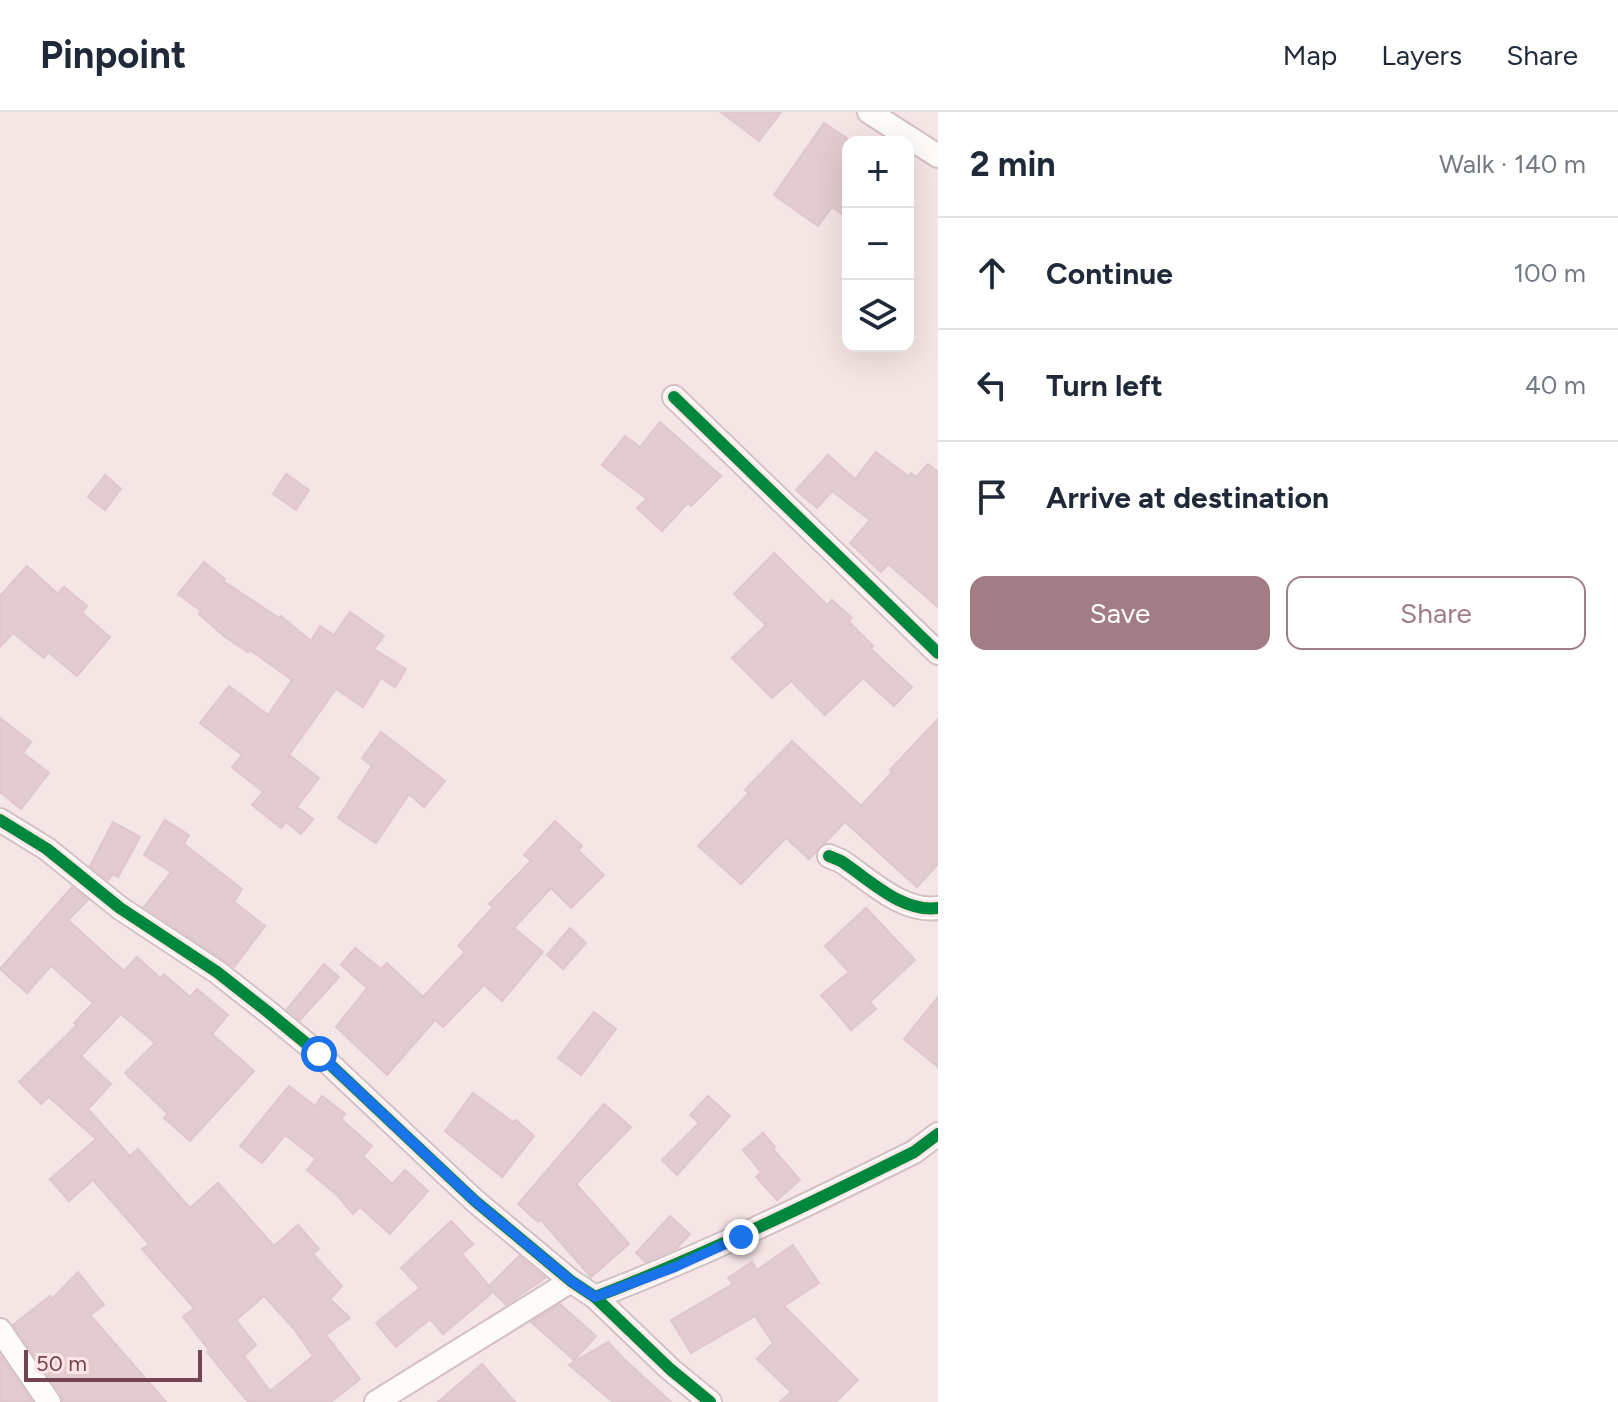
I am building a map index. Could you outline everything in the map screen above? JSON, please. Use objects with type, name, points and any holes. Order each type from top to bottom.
[{"type":"street","points":[[869,112],[938,156]]},
{"type":"street","points":[[674,397],[938,653]]},
{"type":"street","points":[[0,820],[47,849],[120,908],[217,972],[268,1012],[319,1054],[475,1201],[571,1281],[595,1297],[670,1369],[710,1402]]},
{"type":"street","points":[[829,856],[904,904],[920,910],[938,908]]},
{"type":"street","points":[[595,1297],[675,1267],[741,1237],[914,1152],[938,1134]]},
{"type":"street","points":[[376,1402],[571,1281]]},
{"type":"street","points":[[0,1330],[49,1402]]},
{"type":"building","points":[[721,112],[781,112],[759,141]]},
{"type":"building","points":[[824,123],[844,136],[842,214],[832,207],[818,226],[774,195]]},
{"type":"building","points":[[660,422],[721,476],[691,506],[688,503],[662,531],[637,508],[647,499],[602,465],[625,436],[640,447]]},
{"type":"building","points":[[876,452],[908,476],[911,473],[916,477],[928,464],[938,472],[938,607],[888,564],[881,572],[850,543],[870,520],[832,491],[817,508],[796,490],[828,455],[855,479]]},
{"type":"building","points":[[286,474],[309,490],[296,510],[273,494]]},
{"type":"building","points":[[105,475],[121,489],[105,510],[88,497]]},
{"type":"building","points":[[774,553],[827,605],[832,600],[852,618],[848,621],[873,646],[871,649],[912,687],[894,706],[863,678],[825,715],[791,681],[772,698],[732,658],[766,625],[734,594]]},
{"type":"building","points":[[204,562],[225,579],[223,581],[279,618],[281,616],[311,641],[320,626],[334,635],[350,612],[384,636],[374,649],[406,669],[395,687],[381,678],[363,707],[336,689],[289,755],[319,778],[297,807],[313,819],[301,834],[286,822],[281,828],[252,805],[263,792],[232,767],[242,755],[200,723],[229,686],[268,715],[292,680],[250,650],[248,652],[225,637],[199,614],[201,611],[178,594]]},
{"type":"building","points":[[27,566],[58,594],[64,587],[87,606],[82,613],[110,637],[77,676],[48,652],[44,658],[13,633],[0,647],[0,596]]},
{"type":"building","points":[[0,718],[31,742],[23,753],[49,773],[21,809],[0,792]]},
{"type":"building","points":[[938,719],[938,864],[917,887],[845,822],[809,859],[786,838],[741,884],[698,846],[749,793],[745,790],[792,741],[861,806]]},
{"type":"building","points":[[381,732],[445,781],[424,807],[409,794],[376,843],[338,818],[372,766],[362,758]]},
{"type":"building","points":[[165,820],[189,835],[184,844],[242,889],[234,902],[265,926],[234,967],[144,907],[171,872],[144,855]]},
{"type":"building","points":[[555,821],[582,846],[578,850],[604,875],[571,908],[551,888],[514,928],[543,952],[502,1001],[484,985],[443,1027],[435,1020],[387,1075],[336,1027],[367,988],[341,965],[355,948],[381,969],[387,963],[423,997],[465,952],[458,946],[493,907],[489,904],[531,861],[524,855]]},
{"type":"building","points":[[113,822],[140,837],[118,877],[113,874],[108,880],[90,866]]},
{"type":"building","points":[[72,887],[88,900],[68,920],[124,971],[137,957],[160,978],[164,974],[190,997],[197,989],[228,1015],[212,1034],[254,1071],[190,1141],[164,1118],[168,1114],[125,1073],[155,1043],[121,1014],[81,1056],[111,1084],[88,1109],[130,1156],[138,1149],[190,1208],[218,1183],[274,1246],[298,1225],[319,1249],[313,1254],[342,1286],[330,1299],[350,1318],[326,1335],[360,1379],[331,1402],[248,1402],[183,1317],[194,1308],[142,1249],[149,1244],[93,1180],[69,1201],[50,1179],[96,1139],[49,1097],[41,1104],[19,1082],[77,1025],[74,1023],[93,1003],[51,966],[27,993],[0,969]],"holes":[[[264,1296],[313,1356],[270,1391],[244,1356],[256,1345],[236,1320]]]},
{"type":"building","points":[[866,908],[915,960],[870,1002],[876,1009],[851,1030],[821,995],[849,972],[825,946]]},
{"type":"building","points":[[570,928],[586,943],[563,969],[547,955]]},
{"type":"building","points":[[324,964],[339,977],[300,1020],[287,1009]]},
{"type":"building","points":[[938,997],[938,1067],[904,1039]]},
{"type":"building","points":[[594,1012],[616,1029],[581,1075],[558,1058]]},
{"type":"building","points":[[289,1086],[315,1106],[322,1096],[345,1114],[341,1119],[372,1146],[363,1156],[392,1184],[405,1170],[428,1191],[390,1234],[360,1207],[353,1214],[337,1195],[307,1170],[316,1159],[285,1135],[262,1163],[240,1146]]},
{"type":"building","points":[[473,1093],[513,1122],[516,1120],[534,1136],[502,1177],[445,1131]]},
{"type":"building","points":[[708,1096],[730,1116],[677,1175],[662,1160],[699,1123],[690,1115]]},
{"type":"building","points":[[604,1104],[631,1127],[576,1184],[629,1244],[591,1277],[540,1219],[538,1222],[518,1204]]},
{"type":"building","points":[[763,1133],[800,1180],[777,1200],[756,1177],[761,1172],[743,1150]]},
{"type":"building","points":[[670,1216],[690,1234],[677,1248],[646,1262],[636,1253]]},
{"type":"building","points":[[451,1221],[473,1244],[462,1254],[489,1286],[519,1256],[545,1278],[506,1305],[493,1292],[443,1334],[430,1319],[396,1347],[376,1323],[420,1288],[401,1268]]},
{"type":"building","points":[[793,1245],[819,1283],[784,1306],[858,1380],[836,1402],[780,1402],[791,1392],[757,1359],[773,1343],[755,1316],[691,1353],[671,1320],[733,1284],[728,1278],[752,1262],[757,1270]]},
{"type":"building","points":[[78,1272],[104,1305],[90,1315],[166,1402],[63,1402],[61,1394],[13,1325],[50,1296],[52,1299]]},
{"type":"building","points":[[560,1304],[596,1336],[574,1360],[531,1322]]},
{"type":"building","points":[[608,1342],[671,1402],[613,1402],[569,1365]]},
{"type":"building","points":[[0,1355],[32,1402],[0,1402]]},
{"type":"building","points":[[482,1364],[515,1402],[438,1402]]},
{"type":"cycle path","points":[[674,397],[938,653]]},
{"type":"cycle path","points":[[0,820],[47,849],[120,908],[217,972],[268,1012],[319,1054],[475,1201],[571,1281],[595,1297],[670,1369],[710,1402]]},
{"type":"cycle path","points":[[829,856],[899,900],[925,908],[938,908]]},
{"type":"cycle path","points":[[595,1297],[796,1210],[914,1152],[938,1134]]},
{"type":"route","points":[[319,1054],[475,1201],[571,1281],[595,1297],[675,1267],[741,1237]]}]
